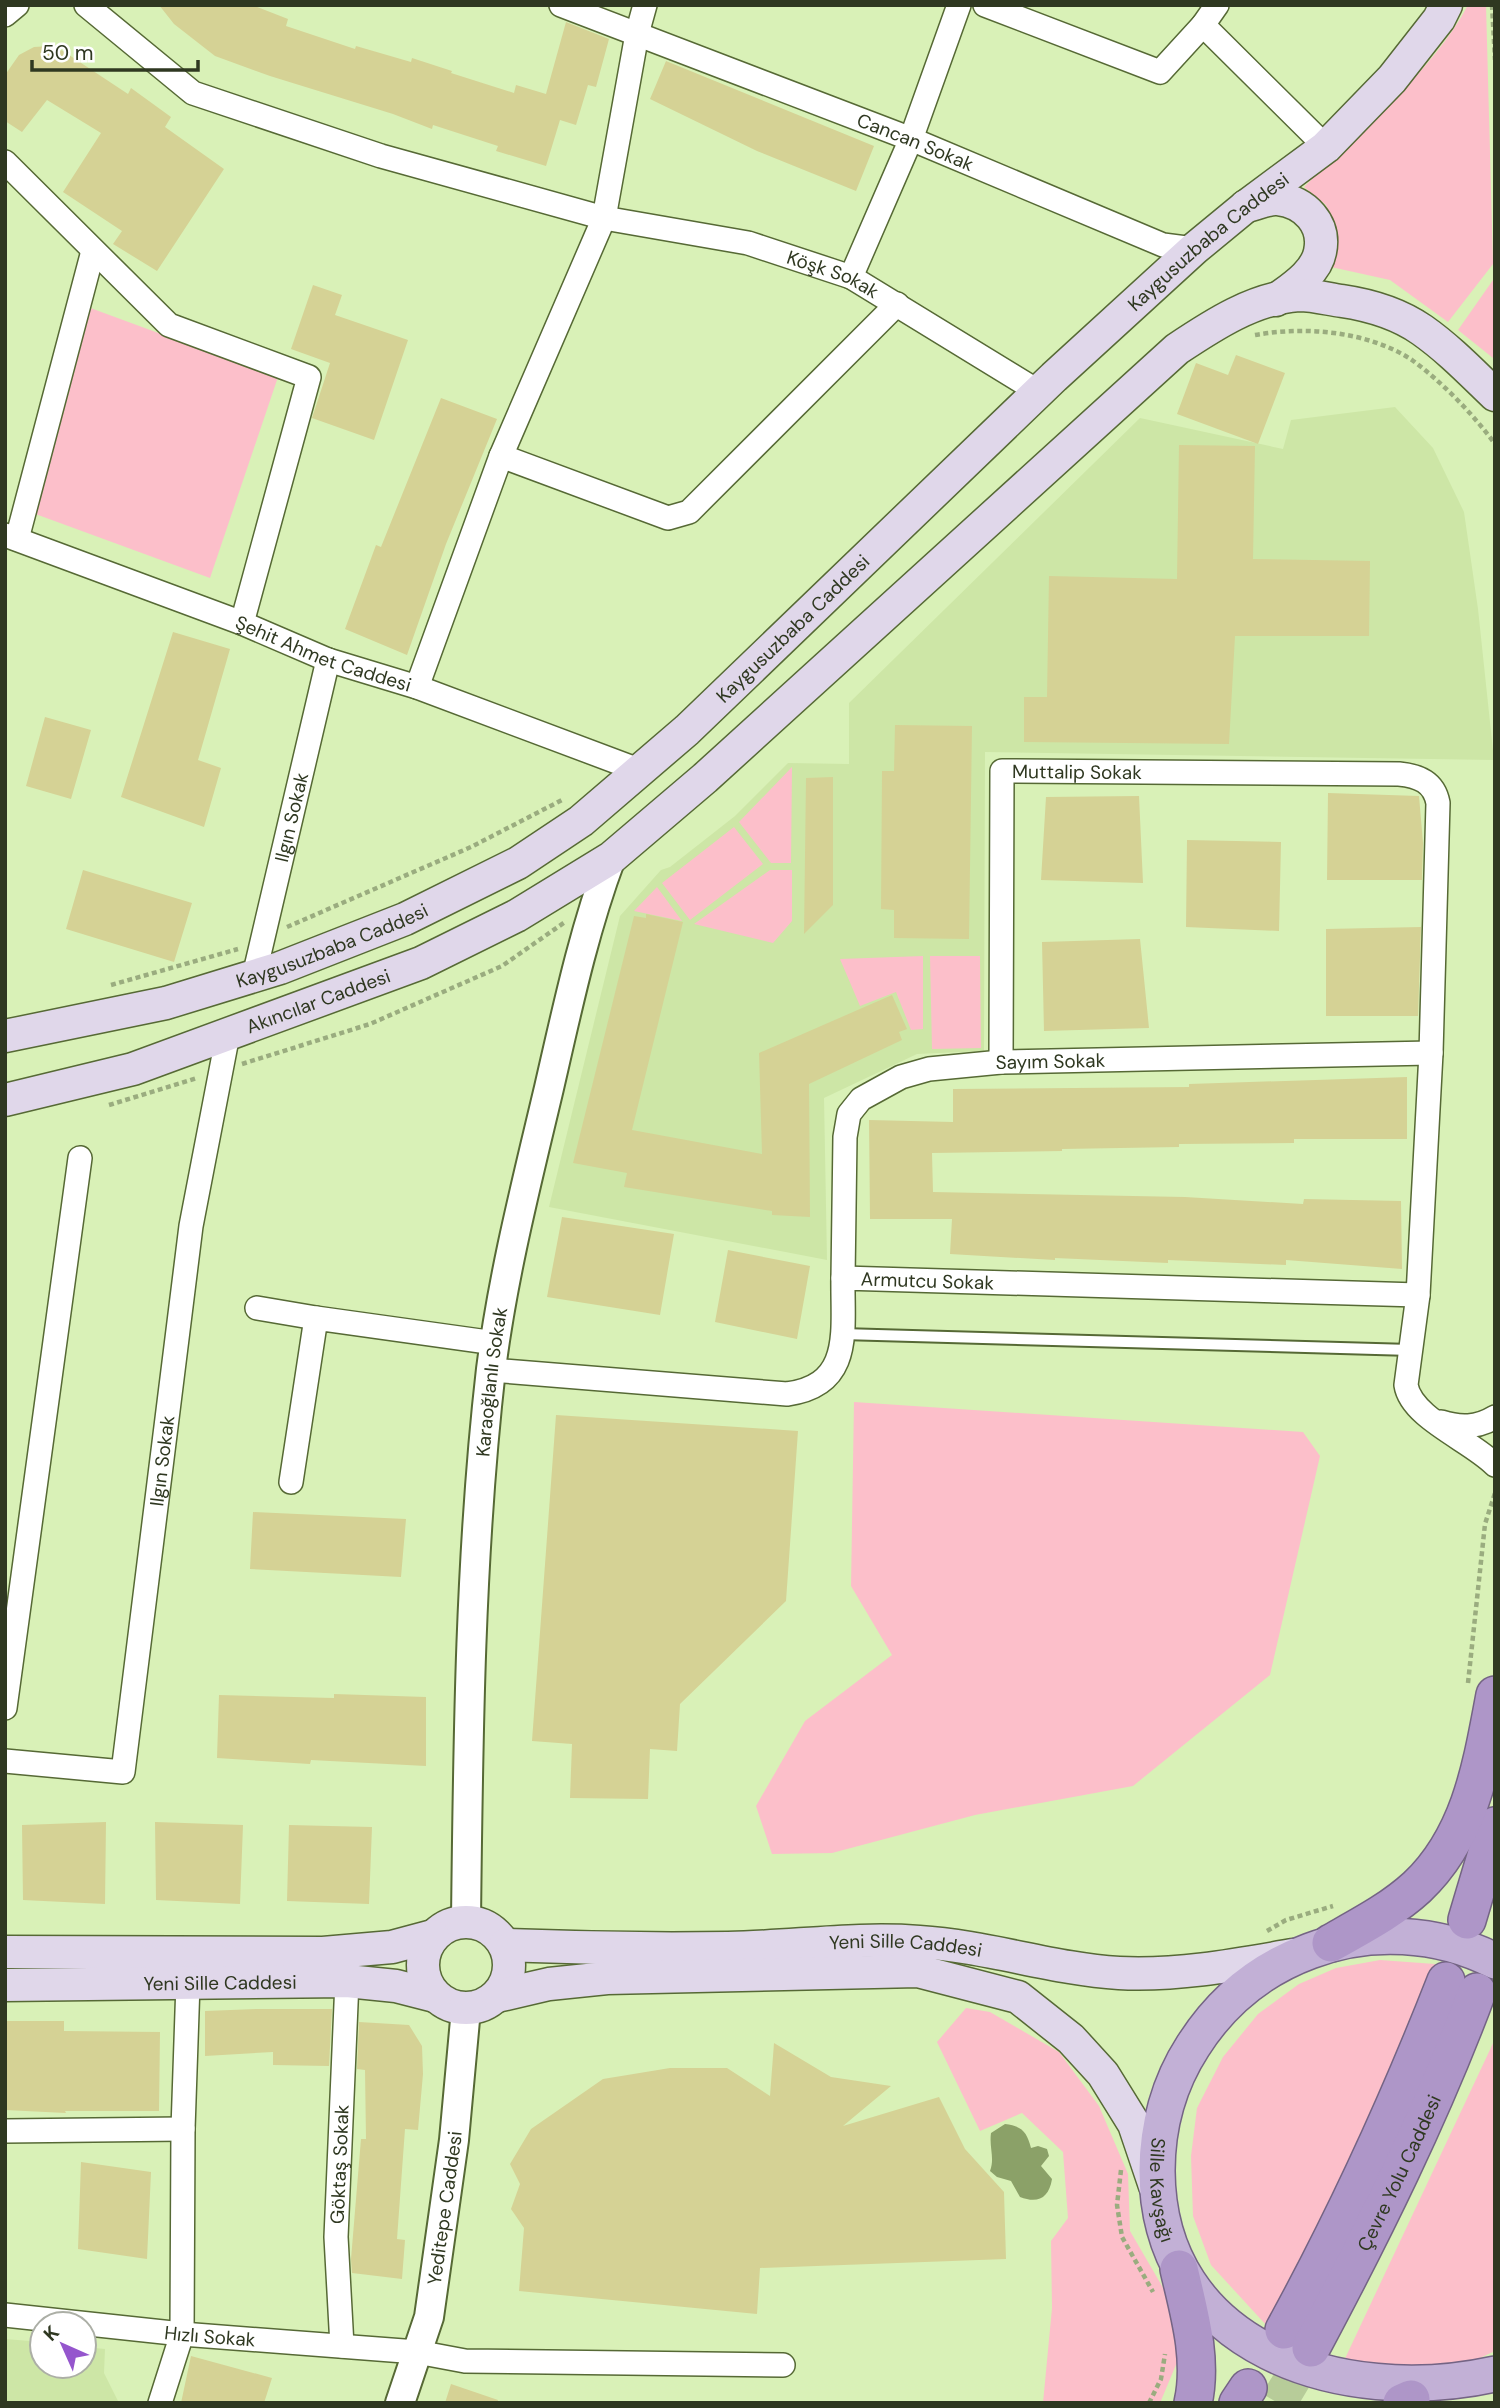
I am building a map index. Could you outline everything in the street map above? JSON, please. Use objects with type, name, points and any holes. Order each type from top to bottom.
[{"type":"highway","points":[[1316,1949],[1384,1913],[1417,1887],[1444,1857],[1462,1827],[1475,1789],[1495,1695]]},
{"type":"highway","points":[[1467,1920],[1495,1826]]},
{"type":"highway","name":"Çevre Yolu Caddesi","points":[[1297,2339],[1398,2099],[1473,1978]]},
{"type":"highway","points":[[1179,2269],[1193,2331],[1196,2365],[1193,2403]]},
{"type":"main road","name":"Kaygusuzbaba Caddesi","points":[[5,1036],[166,1003],[280,968],[405,919],[518,863],[581,821],[687,730],[1039,391],[1194,248],[1326,147],[1392,79],[1439,19],[1446,5]]},
{"type":"main road","points":[[1245,207],[1276,199],[1302,205],[1320,227],[1320,254],[1305,278],[1276,300]]},
{"type":"main road","points":[[611,858],[716,768],[1177,349],[1215,324],[1258,304],[1299,295],[1357,303],[1394,315],[1419,328],[1447,349],[1495,395]]},
{"type":"main road","name":"Akıncılar Caddesi","points":[[5,1100],[133,1069],[421,963],[516,916],[611,858]]},
{"type":"main road","points":[[466,1922],[489,1928],[505,1945],[509,1972],[497,1996],[488,2003],[466,2009],[444,2003],[435,1996],[423,1973],[423,1959],[433,1936],[443,1928],[466,1922]]},
{"type":"main road","name":"Yeni Sille Caddesi","points":[[5,1952],[323,1953],[392,1947],[433,1936]]},
{"type":"main road","name":"Sille Kavşağı","points":[[1473,1978],[1450,1944],[1411,1937],[1371,1937],[1316,1949],[1267,1971],[1237,1994],[1210,2021],[1188,2052],[1172,2086],[1162,2123],[1157,2160],[1163,2222],[1179,2269],[1192,2292],[1224,2332],[1242,2349],[1275,2370],[1310,2387],[1372,2400],[1407,2401],[1489,2380]]},
{"type":"main road","name":"Yeni Sille Caddesi","points":[[505,1945],[729,1948],[862,1941],[920,1942],[995,1952],[1087,1970],[1152,1974],[1209,1969],[1316,1949]]},
{"type":"main road","name":"Yeni Sille Caddesi","points":[[497,1996],[549,1984],[607,1978],[918,1971],[1018,1997],[1071,2039],[1103,2074],[1134,2124],[1159,2198]]},
{"type":"main road","name":"Yeni Sille Caddesi","points":[[5,1985],[347,1982],[396,1986],[435,1996]]},
{"type":"street","points":[[5,15],[17,5]]},
{"type":"street","name":"Köşk Sokak","points":[[86,5],[193,93],[381,156],[604,218],[748,243],[851,277],[1039,391]]},
{"type":"street","name":"Cancan Sokak","points":[[561,5],[911,138],[1163,246],[1194,248]]},
{"type":"street","points":[[417,687],[501,456],[604,218],[637,34],[645,5]]},
{"type":"street","points":[[851,277],[911,138],[960,5]]},
{"type":"street","points":[[985,5],[1160,72],[1203,25],[1217,5]]},
{"type":"street","points":[[1203,25],[1326,147]]},
{"type":"street","points":[[5,162],[169,325],[309,377],[242,622]]},
{"type":"street","points":[[11,537],[93,251]]},
{"type":"street","points":[[501,456],[668,518],[689,512],[897,304]]},
{"type":"street","name":"Şehit Ahmet Caddesi","points":[[11,537],[242,622],[328,660],[417,687],[641,771]]},
{"type":"street","name":"Ilgın Sokak","points":[[254,976],[328,660]]},
{"type":"street","name":"Muttalip Sokak","points":[[1001,1062],[1002,771],[1399,774],[1420,778],[1430,784],[1438,803],[1431,1053]]},
{"type":"street","name":"Karaoğlanlı Sokak","points":[[466,1922],[468,1734],[481,1478],[493,1356],[507,1269],[582,946],[611,858]]},
{"type":"street","name":"Ilgın Sokak","points":[[5,1761],[123,1772],[191,1226],[228,1034]]},
{"type":"street","points":[[1431,1053],[1418,1295],[1407,1394],[1419,1409],[1495,1465]]},
{"type":"street","name":"Sayım Sokak","points":[[843,1278],[845,1137],[849,1114],[861,1099],[901,1077],[929,1069],[1001,1062],[1431,1053]]},
{"type":"street","points":[[5,1708],[80,1158]]},
{"type":"street","name":"Armutcu Sokak","points":[[257,1308],[493,1356],[787,1394],[804,1392],[821,1383],[834,1370],[840,1355],[843,1278],[1418,1295]]},
{"type":"street","points":[[291,1482],[316,1318]]},
{"type":"street","points":[[1434,1420],[1465,1427],[1478,1425],[1495,1417]]},
{"type":"street","name":"Göktaş Sokak","points":[[342,2346],[336,2237],[347,1982]]},
{"type":"street","points":[[160,2403],[182,2334],[183,2129],[188,1983]]},
{"type":"street","name":"Yeditepe Caddesi","points":[[400,2403],[429,2318],[454,2140],[466,2009]]},
{"type":"street","points":[[5,2131],[183,2129]]},
{"type":"street","name":"Hızlı Sokak","points":[[5,2315],[182,2334],[417,2352],[465,2361],[783,2365]]},
{"type":"lane","points":[[842,1334],[1411,1350]]},
{"type":"path","points":[[1492,5],[1495,60]]},
{"type":"path","points":[[108,986],[242,948],[471,847],[570,795]]},
{"type":"shaded area","points":[[1468,5],[1486,5],[1493,264],[1448,322],[1390,280],[1331,267],[1335,231],[1326,205],[1304,187],[1415,77],[1435,54]]},
{"type":"shaded area","points":[[1493,280],[1493,358],[1458,330]]},
{"type":"shaded area","points":[[85,306],[278,377],[210,578],[30,512]]},
{"type":"shaded area","points":[[1395,407],[1433,448],[1464,512],[1478,609],[1494,760],[985,752],[984,1051],[917,1054],[824,1098],[827,1260],[549,1207],[620,916],[661,870],[670,867],[735,816],[788,763],[849,764],[849,703],[1140,418],[1283,449],[1291,420]]},
{"type":"shaded area","points":[[792,767],[791,863],[771,863],[739,822]]},
{"type":"shaded area","points":[[734,827],[763,864],[690,920],[662,883]]},
{"type":"shaded area","points":[[770,870],[792,870],[792,921],[773,943],[694,924]]},
{"type":"shaded area","points":[[657,887],[682,921],[634,911]]},
{"type":"shaded area","points":[[923,956],[923,1029],[911,1030],[896,992],[860,1006],[840,959]]},
{"type":"shaded area","points":[[930,956],[980,956],[981,1048],[932,1049]]},
{"type":"shaded area","points":[[854,1402],[1303,1432],[1320,1456],[1270,1675],[1133,1786],[975,1815],[832,1853],[772,1854],[756,1806],[805,1721],[892,1655],[851,1586]]},
{"type":"shaded area","points":[[1380,1960],[1435,1964],[1356,2163],[1267,2326],[1211,2265],[1193,2216],[1191,2156],[1197,2108],[1223,2057],[1258,2014],[1299,1984],[1336,1968]]},
{"type":"shaded area","points":[[966,2008],[990,2012],[1059,2052],[1099,2106],[1128,2174],[1130,2231],[1169,2298],[1178,2360],[1160,2403],[1043,2403],[1052,2308],[1051,2241],[1068,2218],[1063,2152],[1022,2113],[980,2131],[937,2042]]},
{"type":"shaded area","points":[[1495,2039],[1495,2351],[1443,2375],[1342,2365]]},
{"type":"shaded area","points":[[1005,2124],[1016,2126],[1023,2131],[1031,2148],[1038,2146],[1047,2149],[1049,2156],[1041,2166],[1052,2179],[1051,2186],[1042,2198],[1032,2200],[1020,2197],[1011,2181],[997,2177],[990,2171],[991,2133]]},
{"type":"shaded area","points":[[5,2339],[28,2341],[28,2380],[98,2380],[98,2348],[105,2349],[104,2373],[119,2403],[5,2403]]},
{"type":"building","points":[[159,5],[252,5],[288,19],[286,26],[355,49],[356,46],[411,62],[412,58],[514,93],[516,85],[546,94],[566,22],[609,39],[596,87],[588,85],[576,125],[560,120],[546,166],[496,151],[498,146],[433,125],[432,129],[215,56],[174,24]]},
{"type":"building","points":[[50,46],[63,51],[128,94],[131,88],[171,117],[165,127],[224,169],[157,271],[113,244],[122,231],[63,192],[101,133],[47,100],[22,132],[5,121],[5,75],[19,55],[34,47]]},
{"type":"building","points":[[666,61],[874,146],[856,191],[757,151],[650,99]]},
{"type":"building","points":[[313,285],[342,295],[335,315],[408,340],[374,440],[312,418],[330,363],[291,349]]},
{"type":"building","points":[[1236,355],[1285,373],[1258,444],[1177,414],[1196,363],[1228,375]]},
{"type":"building","points":[[441,398],[497,419],[446,544],[407,655],[345,629],[376,545],[381,547]]},
{"type":"building","points":[[1179,445],[1255,446],[1253,559],[1370,561],[1369,636],[1235,636],[1229,744],[1024,742],[1024,697],[1047,697],[1049,576],[1177,579]]},
{"type":"building","points":[[173,632],[230,649],[198,760],[221,768],[204,827],[121,797]]},
{"type":"building","points":[[45,717],[91,730],[71,799],[26,786]]},
{"type":"building","points":[[895,725],[972,726],[969,939],[894,938],[894,910],[881,909],[882,771],[894,771]]},
{"type":"building","points":[[833,777],[833,905],[804,934],[806,778]]},
{"type":"building","points":[[1328,793],[1419,796],[1423,843],[1422,880],[1327,880]]},
{"type":"building","points":[[1139,796],[1143,883],[1041,880],[1046,797]]},
{"type":"building","points":[[1187,840],[1281,842],[1279,931],[1186,927]]},
{"type":"building","points":[[83,870],[192,903],[174,962],[66,929]]},
{"type":"building","points":[[646,914],[683,922],[632,1130],[762,1154],[759,1053],[892,995],[907,1029],[899,1032],[902,1040],[809,1084],[810,1217],[772,1215],[772,1211],[624,1187],[627,1173],[573,1163],[634,916],[646,918]]},
{"type":"building","points":[[1421,927],[1418,1016],[1326,1016],[1326,929]]},
{"type":"building","points":[[1140,939],[1149,1028],[1044,1031],[1042,942]]},
{"type":"building","points":[[1407,1077],[1407,1139],[1294,1139],[1294,1143],[1179,1144],[1179,1147],[932,1153],[933,1192],[1185,1197],[1303,1204],[1304,1199],[1401,1201],[1402,1269],[1286,1260],[1286,1265],[1168,1260],[1168,1263],[950,1254],[952,1219],[870,1219],[869,1120],[953,1122],[953,1089],[1189,1087],[1189,1084]]},
{"type":"building","points":[[562,1217],[674,1234],[660,1315],[547,1297]]},
{"type":"building","points":[[728,1250],[810,1266],[797,1339],[715,1322]]},
{"type":"building","points":[[556,1415],[798,1431],[786,1601],[680,1704],[677,1751],[650,1749],[648,1799],[570,1798],[572,1744],[532,1741]]},
{"type":"building","points":[[253,1512],[406,1519],[401,1577],[250,1569]]},
{"type":"building","points":[[334,1694],[426,1697],[426,1766],[311,1760],[310,1764],[217,1758],[219,1695],[334,1698]]},
{"type":"building","points":[[106,1822],[105,1904],[23,1900],[22,1825]]},
{"type":"building","points":[[155,1822],[243,1825],[240,1904],[156,1900]]},
{"type":"building","points":[[289,1825],[372,1827],[369,1904],[287,1901]]},
{"type":"building","points":[[332,2009],[329,2066],[273,2065],[273,2052],[205,2056],[205,2011]]},
{"type":"building","points":[[5,2021],[64,2021],[64,2031],[160,2032],[159,2111],[65,2111],[66,2113],[5,2110]]},
{"type":"building","points":[[359,2022],[409,2025],[422,2046],[423,2074],[418,2130],[405,2129],[397,2239],[405,2240],[402,2279],[352,2273],[361,2139],[366,2139],[365,2070],[357,2069]]},
{"type":"building","points":[[774,2043],[831,2077],[891,2086],[843,2126],[939,2097],[965,2149],[1004,2192],[1006,2259],[760,2268],[757,2314],[519,2291],[524,2228],[511,2209],[520,2184],[510,2164],[531,2129],[603,2079],[670,2068],[727,2068],[770,2096]]},
{"type":"building","points":[[81,2162],[151,2172],[147,2259],[78,2249]]},
{"type":"building","points":[[191,2356],[272,2378],[264,2403],[181,2403]]},
{"type":"building","points":[[451,2384],[498,2400],[497,2403],[445,2403]]},
{"type":"tunnel","points":[[1278,2403],[1311,2348]]}]
